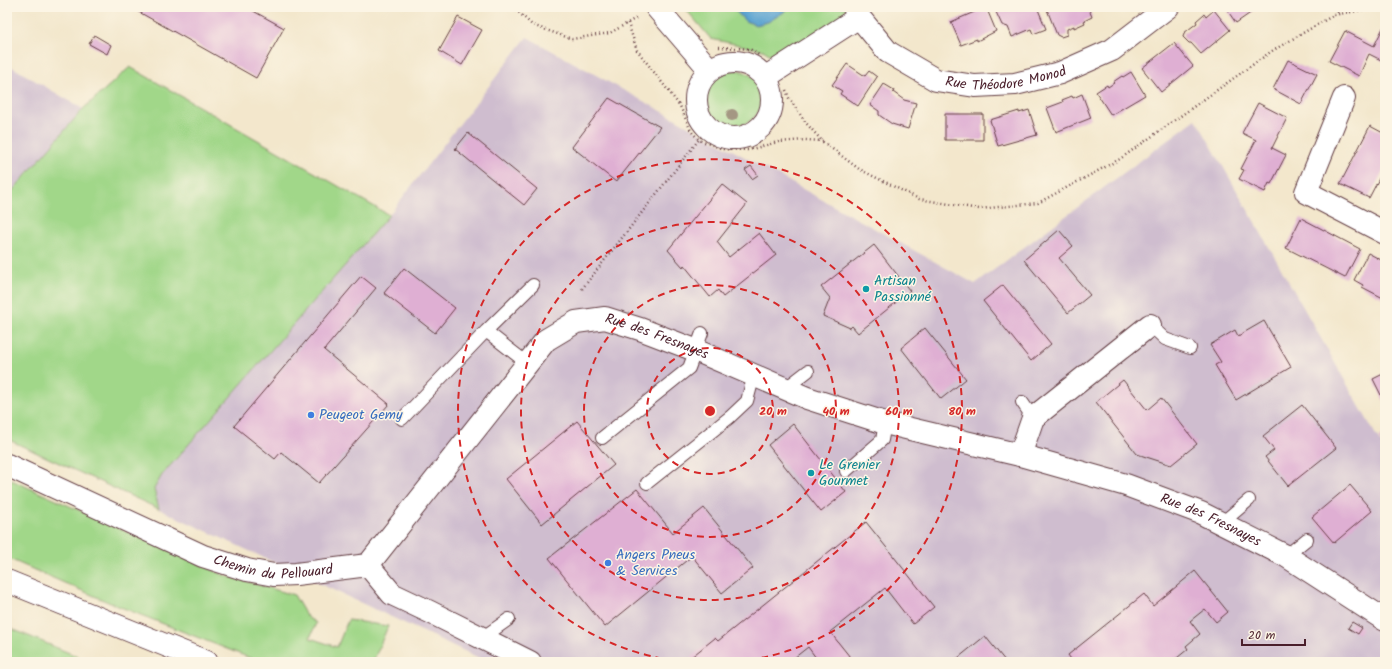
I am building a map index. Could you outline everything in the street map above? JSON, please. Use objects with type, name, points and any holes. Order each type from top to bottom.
[{"type":"street","name":"Rue Théodore Monod","points":[[856,12],[888,52],[936,80],[975,86],[1015,84],[1060,73],[1112,50],[1168,7]]},
{"type":"street","points":[[648,11],[710,70]]},
{"type":"street","points":[[772,73],[856,12]]},
{"type":"street","points":[[733,61],[746,63],[757,69],[772,73],[771,89],[773,101],[770,113],[764,124],[755,132],[743,137],[731,138],[719,135],[703,134],[696,105],[697,92],[701,79],[710,70],[721,63],[733,61]]},
{"type":"street","points":[[1344,98],[1306,192],[1385,233]]},
{"type":"street","name":"Rue des Fresnayes","points":[[368,565],[546,340],[576,322],[605,318],[640,329],[698,342],[754,375],[808,398],[885,423],[1020,455],[1126,485],[1201,513],[1286,556],[1385,620]]},
{"type":"street","points":[[1020,455],[1027,410],[1150,325]]},
{"type":"street","name":"Chemin du Pellouard","points":[[7,465],[203,556],[247,570],[282,575],[368,565]]},
{"type":"street","points":[[368,565],[392,594],[530,662]]},
{"type":"street","points":[[7,581],[207,662]]},
{"type":"lane","points":[[402,419],[486,331],[534,285]]},
{"type":"lane","points":[[1150,325],[1165,339],[1190,348]]},
{"type":"lane","points":[[486,331],[527,364]]},
{"type":"lane","points":[[602,438],[689,368],[698,342]]},
{"type":"lane","points":[[786,388],[808,371]]},
{"type":"lane","points":[[647,483],[730,417],[747,401],[754,375]]},
{"type":"lane","points":[[846,470],[882,440],[885,423]]},
{"type":"lane","points":[[1222,523],[1249,500]]},
{"type":"lane","points":[[1286,556],[1307,539]]},
{"type":"lane","points":[[482,638],[509,619]]},
{"type":"path","points":[[513,7],[532,25],[572,39],[610,33],[648,11]]},
{"type":"path","points":[[714,46],[750,50],[772,73],[806,123],[824,142],[859,169],[919,199],[979,209],[1038,203],[1120,159],[1272,51],[1334,15],[1343,7]]},
{"type":"path","points":[[1334,15],[1379,7]]},
{"type":"path","points":[[628,23],[637,50],[680,106],[691,131],[703,134],[723,149],[748,150],[778,142],[805,140],[824,142]]},
{"type":"path","points":[[582,289],[703,134]]},
{"type":"shaded area","points":[[527,37],[975,284],[1196,119],[1385,451],[1385,662],[488,662],[159,509],[154,489],[162,475],[389,215]]},
{"type":"shaded area","points":[[7,64],[83,109],[7,197]]},
{"type":"green space","points":[[684,7],[847,7],[841,21],[778,60],[763,50],[711,39]]},
{"type":"green space","points":[[130,67],[389,215],[162,475],[154,489],[159,509],[7,439],[7,197],[83,109]]},
{"type":"green space","points":[[728,70],[740,70],[750,74],[758,82],[762,92],[762,104],[758,114],[750,122],[740,126],[728,126],[718,122],[710,114],[706,104],[706,92],[710,82],[718,74]]},
{"type":"green space","points":[[7,478],[224,575],[294,595],[307,617],[316,623],[310,638],[337,647],[348,620],[388,626],[373,662],[260,662],[108,602],[7,558]]},
{"type":"green space","points":[[7,627],[91,662],[7,662]]},
{"type":"water","points":[[732,7],[787,7],[784,12],[768,22],[756,25],[745,21]]},
{"type":"building","points":[[130,7],[246,7],[284,28],[256,78]]},
{"type":"building","points":[[986,7],[996,31],[977,41],[977,39],[961,45],[951,22]]},
{"type":"building","points":[[1006,7],[1037,7],[1046,29],[1033,34],[1031,29],[1012,37],[1008,27],[1002,25],[996,12]]},
{"type":"building","points":[[1046,7],[1088,7],[1092,17],[1084,21],[1085,23],[1074,28],[1074,26],[1067,29],[1067,35],[1061,37],[1057,35]]},
{"type":"building","points":[[1225,7],[1259,7],[1236,23]]},
{"type":"building","points":[[1214,10],[1230,30],[1201,54],[1183,37],[1184,33],[1197,23],[1196,21],[1204,14],[1206,17]]},
{"type":"building","points":[[458,17],[482,30],[462,65],[439,51]]},
{"type":"building","points":[[1385,24],[1385,62],[1369,54],[1359,76],[1329,61],[1345,31],[1374,46]]},
{"type":"building","points":[[94,35],[111,45],[107,54],[89,44]]},
{"type":"building","points":[[1174,43],[1193,66],[1161,92],[1142,68]]},
{"type":"building","points":[[1288,60],[1317,74],[1301,104],[1273,89]]},
{"type":"building","points":[[847,64],[865,76],[869,71],[877,77],[858,106],[840,94],[842,91],[832,85]]},
{"type":"building","points":[[1131,72],[1145,95],[1111,115],[1096,92],[1107,85],[1108,87],[1122,76],[1123,77]]},
{"type":"building","points":[[884,84],[894,90],[893,92],[904,100],[916,103],[908,129],[892,124],[879,115],[879,111],[870,105]]},
{"type":"building","points":[[1082,94],[1091,118],[1056,132],[1047,108],[1063,102],[1062,100],[1072,96],[1073,98]]},
{"type":"building","points":[[609,98],[660,127],[616,182],[572,147]]},
{"type":"building","points":[[1258,103],[1287,118],[1272,148],[1286,155],[1271,184],[1269,183],[1265,192],[1239,179],[1244,170],[1241,169],[1256,140],[1242,133]]},
{"type":"building","points":[[1029,110],[1037,135],[998,146],[990,120],[1019,111],[1019,113]]},
{"type":"building","points":[[945,114],[983,114],[983,140],[945,140]]},
{"type":"building","points":[[1370,126],[1385,134],[1385,167],[1369,198],[1340,184]]},
{"type":"building","points":[[468,133],[537,189],[524,205],[455,149]]},
{"type":"building","points":[[751,166],[758,175],[752,179],[745,170]]},
{"type":"building","points":[[722,184],[747,204],[717,242],[729,257],[759,233],[776,255],[723,297],[718,290],[710,297],[684,265],[683,267],[668,250]]},
{"type":"building","points":[[1301,218],[1360,249],[1345,278],[1286,248]]},
{"type":"building","points":[[1059,230],[1073,246],[1059,258],[1090,295],[1068,313],[1024,260]]},
{"type":"building","name":"Artisan Passionné","points":[[874,245],[910,291],[858,333],[852,326],[850,328],[823,316],[830,298],[821,287]]},
{"type":"building","points":[[1368,253],[1385,262],[1385,299],[1362,287],[1363,285],[1354,280]]},
{"type":"building","points":[[404,268],[455,308],[435,333],[384,293]]},
{"type":"building","name":"Peugeot Gemy","points":[[361,276],[376,288],[324,350],[389,404],[319,483],[281,452],[275,459],[234,426]]},
{"type":"building","points":[[1003,285],[1051,344],[1031,361],[983,301]]},
{"type":"building","points":[[1264,321],[1291,367],[1236,400],[1215,365],[1221,362],[1210,345],[1235,330],[1238,336]]},
{"type":"building","points":[[925,328],[966,379],[941,399],[901,348]]},
{"type":"building","points":[[1385,373],[1385,403],[1373,379]]},
{"type":"building","points":[[1123,380],[1147,410],[1161,398],[1197,444],[1171,465],[1137,454],[1096,402]]},
{"type":"building","points":[[1302,405],[1336,448],[1288,486],[1265,457],[1274,450],[1263,436]]},
{"type":"building","points":[[577,421],[614,465],[542,524],[506,479]]},
{"type":"building","name":"Le Grenier Gourmet","points":[[793,424],[846,492],[821,512],[768,445]]},
{"type":"building","points":[[1385,435],[1385,450],[1379,438]]},
{"type":"building","points":[[1350,485],[1372,511],[1334,543],[1312,517]]},
{"type":"building","points":[[637,489],[673,533],[704,508],[753,568],[722,593],[692,556],[605,627],[549,558]]},
{"type":"building","points":[[866,522],[934,607],[913,624],[885,588],[830,632],[854,662],[819,662],[808,647],[789,662],[693,662],[690,658],[715,638],[718,641]]},
{"type":"building","points":[[1195,571],[1228,612],[1216,622],[1205,609],[1190,621],[1200,634],[1186,646],[1188,649],[1172,662],[1073,662],[1068,655],[1144,594],[1153,606]]},
{"type":"building","points":[[1352,622],[1362,628],[1358,634],[1348,628]]},
{"type":"building","points":[[985,636],[1006,662],[953,662]]},
{"type":"place","name":"Artisan Passionné","points":[[866,289]]},
{"type":"place","name":"Peugeot Gemy","points":[[311,415]]},
{"type":"place","name":"Le Grenier Gourmet","points":[[811,473]]},
{"type":"place","name":"Angers Pneus & Services","points":[[608,563]]}]
